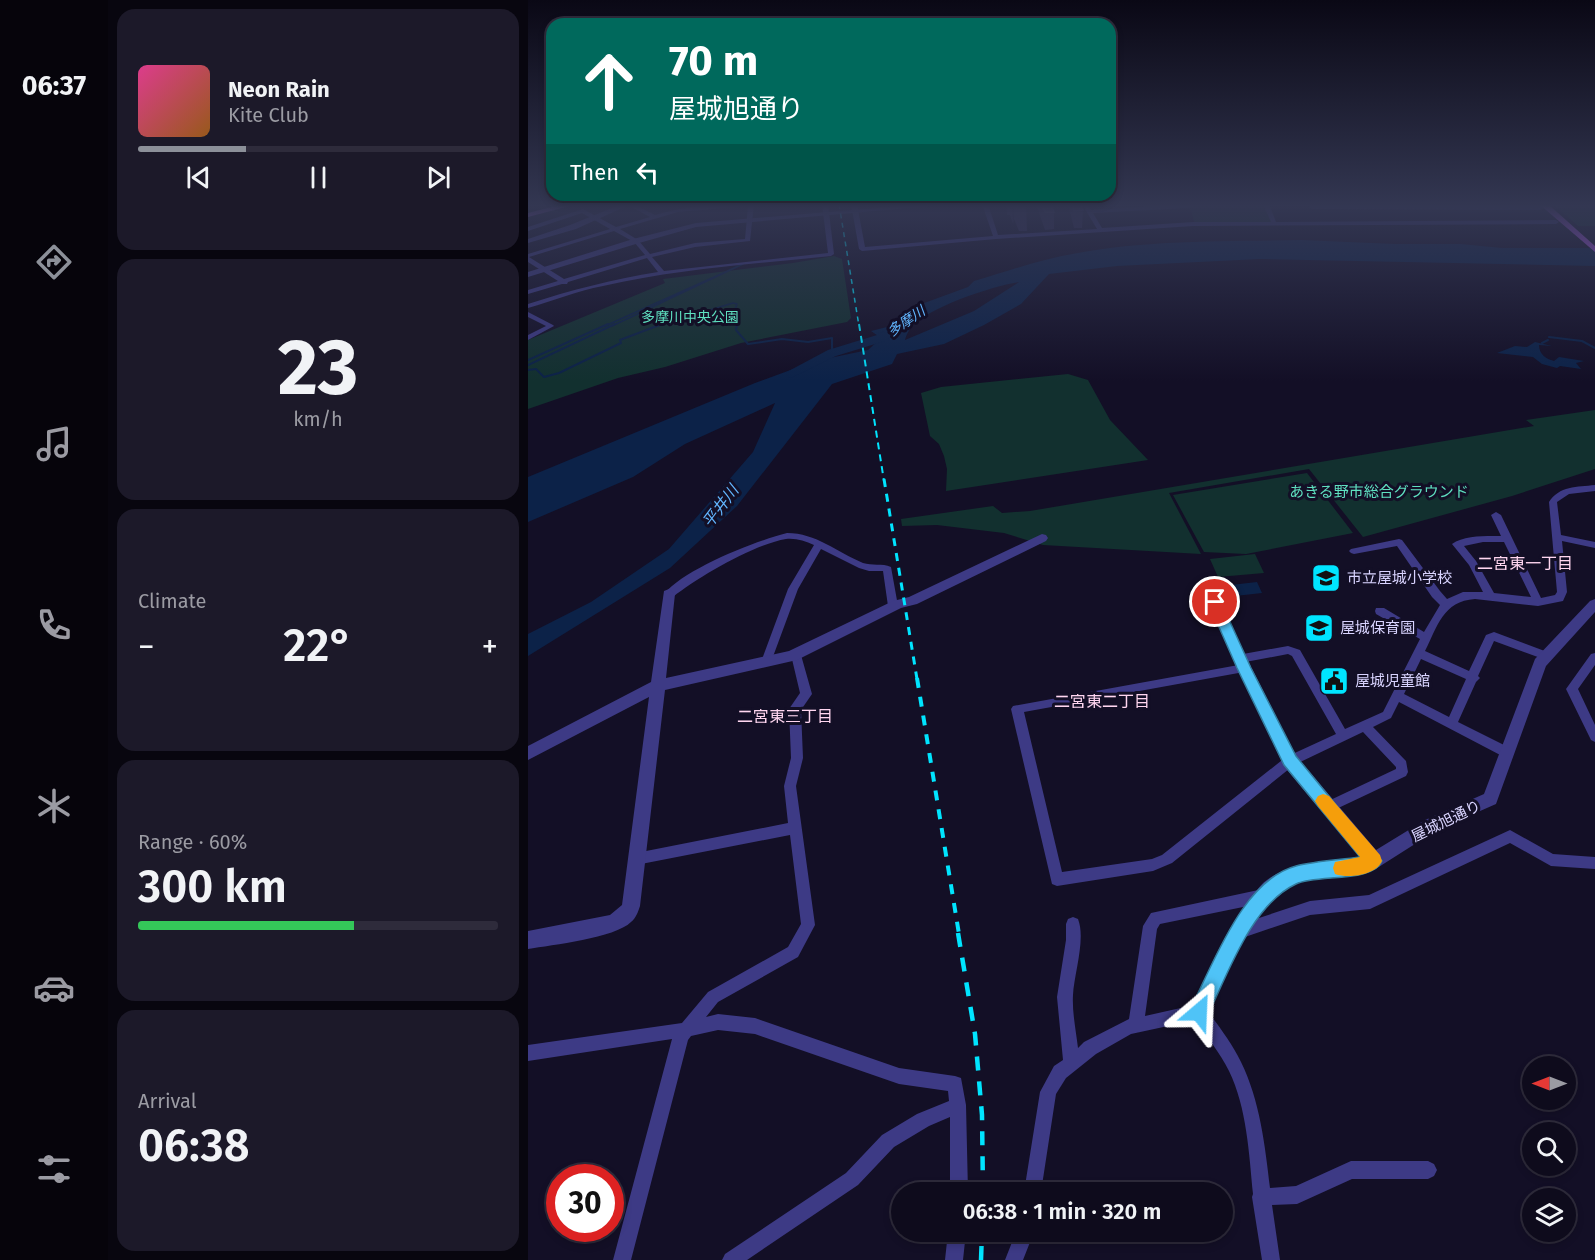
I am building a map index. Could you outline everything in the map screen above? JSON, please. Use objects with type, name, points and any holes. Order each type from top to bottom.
[{"type":"street","points":[[536,263],[575,290]]},
{"type":"street","points":[[528,275],[565,263]]},
{"type":"street","points":[[528,292],[561,280],[625,263]]},
{"type":"street","points":[[655,263],[663,273]]},
{"type":"street","points":[[528,306],[575,290],[608,282],[753,263]]},
{"type":"street","points":[[599,270],[608,282]]},
{"type":"street","points":[[528,314],[551,326],[528,338]]},
{"type":"street","points":[[528,324],[540,320]]},
{"type":"street","points":[[1342,736],[1296,653],[1288,650],[1242,663],[1017,709],[1057,879],[1153,865],[1167,859],[1290,760],[1388,715],[1446,604],[1463,596],[1538,602],[1552,601],[1561,594],[1553,502],[1556,497],[1568,491],[1595,488]]},
{"type":"street","points":[[1496,515],[1538,602]]},
{"type":"street","points":[[528,940],[610,924],[621,920],[628,914],[631,906],[669,594],[725,559],[766,543],[797,536],[866,567],[883,566],[888,569],[893,606]]},
{"type":"street","points":[[1557,537],[1595,545]]},
{"type":"street","points":[[528,753],[657,687],[796,655],[893,606],[912,601],[1042,538]]},
{"type":"street","points":[[1491,597],[1473,563],[1457,544],[1483,539],[1508,539]]},
{"type":"street","points":[[1354,552],[1399,542],[1436,594],[1446,604]]},
{"type":"street","points":[[766,662],[793,589],[818,546]]},
{"type":"street","points":[[1215,602],[1290,760],[1374,861]]},
{"type":"street","name":"屋城旭通り","points":[[1263,896],[1282,881],[1296,874],[1368,864],[1431,825],[1490,799],[1540,663],[1595,604]]},
{"type":"street","points":[[1380,611],[1427,638]]},
{"type":"street","points":[[1451,724],[1474,678],[1490,638],[1494,636],[1546,656]]},
{"type":"street","points":[[1419,654],[1474,678]]},
{"type":"street","points":[[622,1260],[679,1040],[684,1030],[713,997],[793,952],[807,929],[790,786],[797,758],[795,709],[806,694],[796,655]]},
{"type":"street","points":[[1595,657],[1572,689],[1595,737]]},
{"type":"street","points":[[1398,696],[1508,753]]},
{"type":"street","points":[[1328,807],[1402,772],[1402,765],[1365,726]]},
{"type":"street","points":[[636,859],[795,828]]},
{"type":"street","points":[[1240,931],[1310,908],[1370,902],[1510,836],[1551,860],[1595,863]]},
{"type":"street","points":[[1199,1012],[1240,931],[1263,896]]},
{"type":"street","points":[[1136,1025],[1150,926],[1156,918],[1263,896]]},
{"type":"street","points":[[1071,1062],[1065,997],[1073,924]]},
{"type":"street","points":[[1034,1182],[1048,1092],[1052,1082],[1071,1062],[1117,1032],[1136,1025],[1199,1012]]},
{"type":"street","points":[[1199,1012],[1226,1051],[1238,1073],[1246,1095],[1253,1125],[1271,1260]]},
{"type":"street","points":[[528,1053],[718,1023],[755,1026],[899,1076],[955,1084],[958,1105],[959,1182]]},
{"type":"street","points":[[731,1260],[852,1179],[888,1141],[923,1120],[958,1105]]},
{"type":"street","points":[[1261,1197],[1297,1195],[1351,1170],[1428,1170]]},
{"type":"street","points":[[954,1260],[956,1242]]},
{"type":"street","points":[[1014,1260],[1020,1242]]},
{"type":"green space","name":"多摩川中央公園","points":[[793,263],[843,263],[851,318],[847,322],[741,343],[665,367],[618,378],[528,409],[528,340],[665,283],[663,279]]},
{"type":"green space","points":[[1068,374],[1088,380],[1110,420],[1148,460],[946,491],[947,469],[944,456],[939,444],[930,436],[921,393],[941,387]]},
{"type":"green space","name":"あきる野市総合グラウンド","points":[[1595,410],[1595,469],[1512,496],[1363,537],[1309,469],[1169,493],[1201,554],[1043,545],[1004,533],[937,525],[902,526],[901,519],[993,506],[1002,513],[1030,511],[1534,426],[1526,420]]},
{"type":"green space","points":[[1307,473],[1353,533],[1246,554],[1204,552],[1173,495]]},
{"type":"green space","points":[[1255,554],[1264,573],[1218,577],[1210,559]]},
{"type":"water","name":"平井川","points":[[1182,263],[1117,266],[1049,274],[1021,304],[984,325],[944,344],[897,354],[892,364],[832,384],[737,506],[670,568],[528,656],[528,634],[591,602],[669,549],[753,452],[775,403],[685,444],[633,477],[528,522],[528,477],[755,383],[815,361],[868,350],[881,338],[871,331],[887,327],[916,306],[968,287],[974,281],[1030,264]],"holes":[[[1019,282],[974,311],[905,340],[911,328],[919,320],[945,305],[993,288]]]},
{"type":"water","points":[[1442,263],[1595,263],[1595,266]]},
{"type":"water","points":[[1535,342],[1552,346],[1539,345],[1542,353],[1551,360],[1554,361],[1559,357],[1584,361],[1576,363],[1581,369],[1560,366],[1557,368],[1542,364],[1533,357],[1497,353],[1515,346],[1527,347]]},
{"type":"water","points":[[1257,582],[1262,593],[1226,597],[1222,586]]},
{"type":"waterway","points":[[605,326],[743,264],[612,326]]},
{"type":"waterway","points":[[657,326],[733,303],[737,304],[734,312],[738,321],[737,326]]},
{"type":"waterway","points":[[528,360],[608,324]]},
{"type":"waterway","points":[[528,365],[615,324]]},
{"type":"waterway","points":[[528,370],[536,369],[544,377],[559,373],[621,343],[620,340],[662,324]]},
{"type":"waterway","points":[[737,324],[736,330],[748,344],[782,339],[808,342],[832,338],[832,353]]},
{"type":"waterway","name":"多摩川","points":[[789,374],[832,353],[881,338],[900,325]]},
{"type":"waterway","points":[[1549,337],[1582,341],[1595,348]]},
{"type":"waterway","points":[[1542,343],[1548,340]]},
{"type":"railway","points":[[849,263],[859,326]]},
{"type":"railway","points":[[859,324],[884,481]]},
{"type":"railway","points":[[884,479],[917,679]]},
{"type":"railway","points":[[917,678],[959,934]]},
{"type":"railway","points":[[958,933],[975,1034],[982,1115],[983,1182]]},
{"type":"railway","points":[[981,1260],[982,1242]]},
{"type":"slow traffic","points":[[1323,801],[1374,861],[1341,868]]},
{"type":"place","name":"市立屋城小学校","points":[[1326,578]]},
{"type":"place","name":"屋城保育園","points":[[1319,628]]},
{"type":"place","name":"屋城児童館","points":[[1334,681]]},
{"type":"district","name":"二宮東一丁目","points":[[1525,563]]},
{"type":"district","name":"二宮東二丁目","points":[[1102,701]]},
{"type":"district","name":"二宮東三丁目","points":[[785,716]]},
{"type":"route","points":[[1199,1012],[1240,931],[1263,896],[1272,888],[1296,874],[1354,867],[1374,861],[1290,760],[1244,668],[1215,602]]}]
